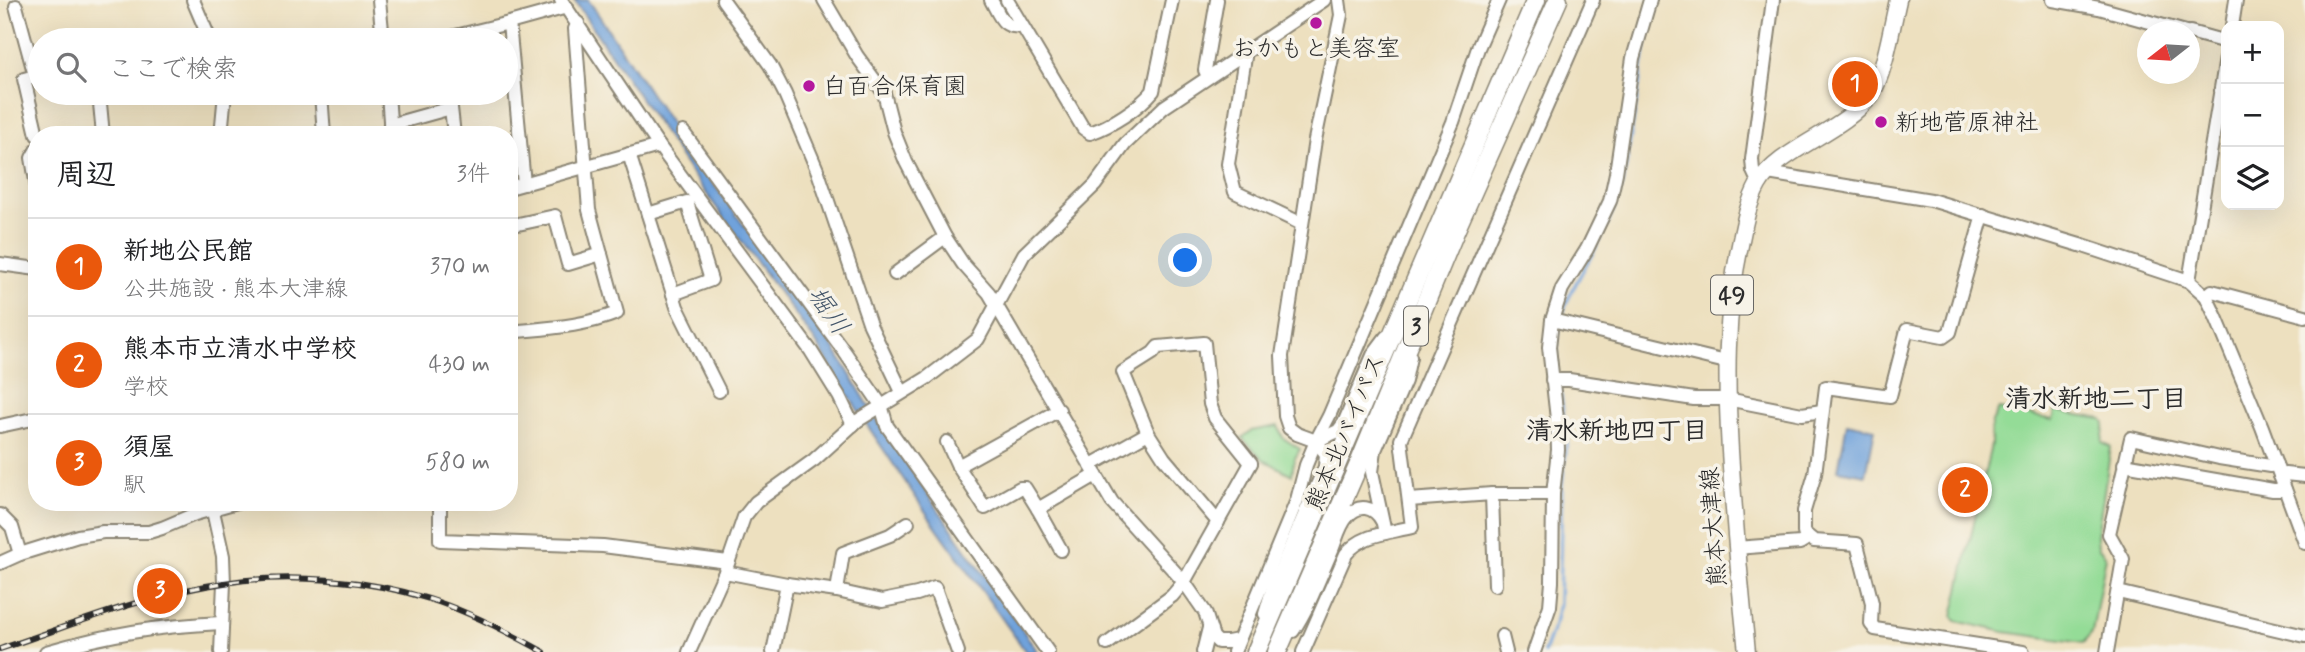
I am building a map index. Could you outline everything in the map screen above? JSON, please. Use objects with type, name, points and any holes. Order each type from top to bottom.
[{"type":"highway","name":"熊本北バイパス","points":[[1257,651],[1536,0]]},
{"type":"highway","name":"熊本北バイパス","points":[[1278,652],[1457,229],[1558,0]]},
{"type":"main road","name":"熊本大津線","points":[[1747,652],[1736,548],[1726,362],[1735,267],[1745,219],[1763,178],[1795,151],[1850,116],[1871,94],[1879,78],[1898,0]]},
{"type":"street","points":[[205,28],[193,2],[208,0]]},
{"type":"street","points":[[379,0],[382,28]]},
{"type":"street","points":[[723,0],[770,65],[785,94],[818,172],[870,325],[902,392]]},
{"type":"street","points":[[824,0],[884,93],[894,132],[906,162],[945,237],[963,264],[989,293],[1112,502],[1184,582],[1205,612],[1209,628],[1218,642],[1236,646],[1297,500],[1306,465],[1453,122],[1478,48],[1499,0]]},
{"type":"street","points":[[991,0],[1006,25],[1022,26]]},
{"type":"street","points":[[1007,0],[1083,128],[1090,132],[1101,129],[1147,99],[1153,91],[1172,0]]},
{"type":"street","points":[[1208,76],[1206,70],[1217,0]]},
{"type":"street","points":[[689,652],[727,567],[744,517],[756,502],[814,460],[855,423],[927,378],[978,339],[1024,254],[1095,185],[1125,144],[1144,124],[1208,76],[1324,0]]},
{"type":"street","points":[[1257,651],[1273,587],[1325,467],[1326,453],[1316,441],[1289,428],[1285,416],[1282,356],[1315,140],[1341,15],[1339,0]]},
{"type":"street","points":[[1303,652],[1346,554],[1354,544],[1384,529],[1412,527],[1401,440],[1593,0]]},
{"type":"street","points":[[1534,652],[1550,606],[1553,494],[1558,450],[1557,380],[1549,347],[1557,322],[1562,289],[1587,249],[1610,201],[1633,58],[1650,0]]},
{"type":"street","points":[[1773,0],[1752,159],[1753,171],[1763,178],[1931,200],[2189,281],[2206,296],[2302,525],[2305,543]]},
{"type":"street","points":[[2053,0],[2099,8],[2147,21]]},
{"type":"street","points":[[2233,21],[2236,0]]},
{"type":"street","points":[[489,28],[564,3],[659,146],[811,352],[855,423]]},
{"type":"street","points":[[16,6],[28,44]]},
{"type":"street","points":[[509,23],[509,28]]},
{"type":"street","points":[[518,331],[569,327],[598,321],[617,313],[589,210],[575,29],[578,23]]},
{"type":"street","points":[[2200,35],[2221,41]]},
{"type":"street","points":[[1246,51],[1228,164],[1235,192],[1302,224]]},
{"type":"street","points":[[28,78],[24,79],[28,96]]},
{"type":"street","points":[[2189,281],[2222,84]]},
{"type":"street","points":[[30,105],[35,126]]},
{"type":"street","points":[[100,105],[102,126]]},
{"type":"street","points":[[222,126],[224,105]]},
{"type":"street","points":[[322,105],[323,126]]},
{"type":"street","points":[[388,105],[390,126]]},
{"type":"street","points":[[451,105],[453,126]]},
{"type":"street","points":[[517,105],[524,184]]},
{"type":"street","points":[[401,126],[451,108]]},
{"type":"street","points":[[683,132],[820,316],[880,406],[887,426],[1048,652]]},
{"type":"street","points":[[518,186],[659,146]]},
{"type":"street","points":[[629,154],[677,307],[719,391]]},
{"type":"street","points":[[648,214],[687,202],[711,280],[673,293]]},
{"type":"street","points":[[1983,215],[1950,332],[1943,337],[1908,330],[1890,396],[1826,387],[1815,474],[1804,511],[1804,533],[1814,541],[1857,544],[1872,603],[1871,624],[1875,629],[2023,652]]},
{"type":"street","points":[[518,224],[555,216],[568,264],[601,254]]},
{"type":"street","points":[[895,274],[945,237]]},
{"type":"street","points":[[0,264],[28,268]]},
{"type":"street","points":[[2206,296],[2212,291],[2305,316]]},
{"type":"street","points":[[1316,441],[1338,431],[1344,423],[1374,353],[1399,318]]},
{"type":"street","points":[[1557,322],[1726,362]]},
{"type":"street","points":[[1384,529],[1372,462],[1405,381],[1416,325]]},
{"type":"street","points":[[1107,644],[1172,596],[1184,582],[1218,522],[1251,463],[1215,418],[1210,404],[1204,343],[1158,347],[1123,372],[1148,433],[1164,458],[1218,522]]},
{"type":"street","points":[[1557,380],[1694,399],[1727,399],[1802,415],[1822,411]]},
{"type":"street","points":[[958,466],[1059,410]]},
{"type":"street","points":[[0,426],[28,420]]},
{"type":"street","points":[[1038,509],[1148,433]]},
{"type":"street","points":[[2106,652],[2123,559],[2109,534],[2131,439],[2270,466],[2285,474],[2305,476]]},
{"type":"street","points":[[947,442],[958,466],[985,508],[1020,488],[1025,488],[1061,550]]},
{"type":"street","points":[[2124,464],[2273,491],[2285,489]]},
{"type":"street","points":[[1409,500],[1492,494],[1553,494]]},
{"type":"street","points":[[1492,494],[1495,585]]},
{"type":"street","points":[[1278,652],[1306,612],[1347,517],[1361,508],[1370,508],[1378,513],[1384,529]]},
{"type":"street","points":[[0,563],[20,554],[91,534],[149,532],[199,511]]},
{"type":"street","points":[[213,511],[223,556],[220,652]]},
{"type":"street","points":[[440,511],[440,540],[603,546],[727,567],[787,584],[882,601],[935,588],[958,652]]},
{"type":"street","points":[[0,515],[12,527],[20,554]]},
{"type":"street","points":[[837,591],[843,553],[846,550],[890,535],[908,523]]},
{"type":"street","points":[[1736,548],[1800,543],[1808,538]]},
{"type":"street","points":[[774,652],[787,584]]},
{"type":"street","points":[[2118,592],[2305,636]]},
{"type":"street","points":[[46,652],[80,647],[164,626],[221,623]]},
{"type":"street","points":[[1203,652],[1209,628]]},
{"type":"street","points":[[1502,636],[1506,652]]},
{"type":"green space","points":[[1999,409],[2053,420],[2055,411],[2102,419],[2105,422],[2102,443],[2111,447],[2097,536],[2098,547],[2106,556],[2092,633],[2083,643],[2004,632],[1956,621],[1953,617],[1991,445],[1991,424]]},
{"type":"green space","points":[[1278,426],[1283,438],[1300,449],[1294,460],[1292,475],[1264,460],[1242,438],[1251,431]]},
{"type":"water","points":[[574,0],[588,0],[594,8],[681,140],[834,348],[878,421],[1038,652],[1026,652],[927,514],[815,341],[689,170]]},
{"type":"water","points":[[1847,423],[1875,429],[1866,475],[1838,470]]},
{"type":"waterway","points":[[1557,364],[1558,333],[1564,308],[1613,211],[1623,183],[1648,29],[1659,0]]},
{"type":"waterway","points":[[1544,652],[1556,620],[1559,603],[1562,484],[1567,442],[1559,382]]},
{"type":"railway","points":[[0,649],[110,611],[195,588],[249,580],[301,578],[380,587],[429,599],[473,616],[544,652]]},
{"type":"place","name":"おかもと美容室","points":[[1316,23]]},
{"type":"place","name":"新地公民館","points":[[1855,84]]},
{"type":"place","name":"白百合保育園","points":[[809,86]]},
{"type":"place","name":"新地菅原神社","points":[[1881,122]]},
{"type":"place","name":"熊本市立清水中学校","points":[[1965,490]]},
{"type":"place","name":"須屋","points":[[160,591]]},
{"type":"district","name":"清水新地二丁目","points":[[2096,398]]},
{"type":"district","name":"清水新地四丁目","points":[[1617,430]]},
{"type":"water label","name":"堀川","points":[[829,310]]}]
